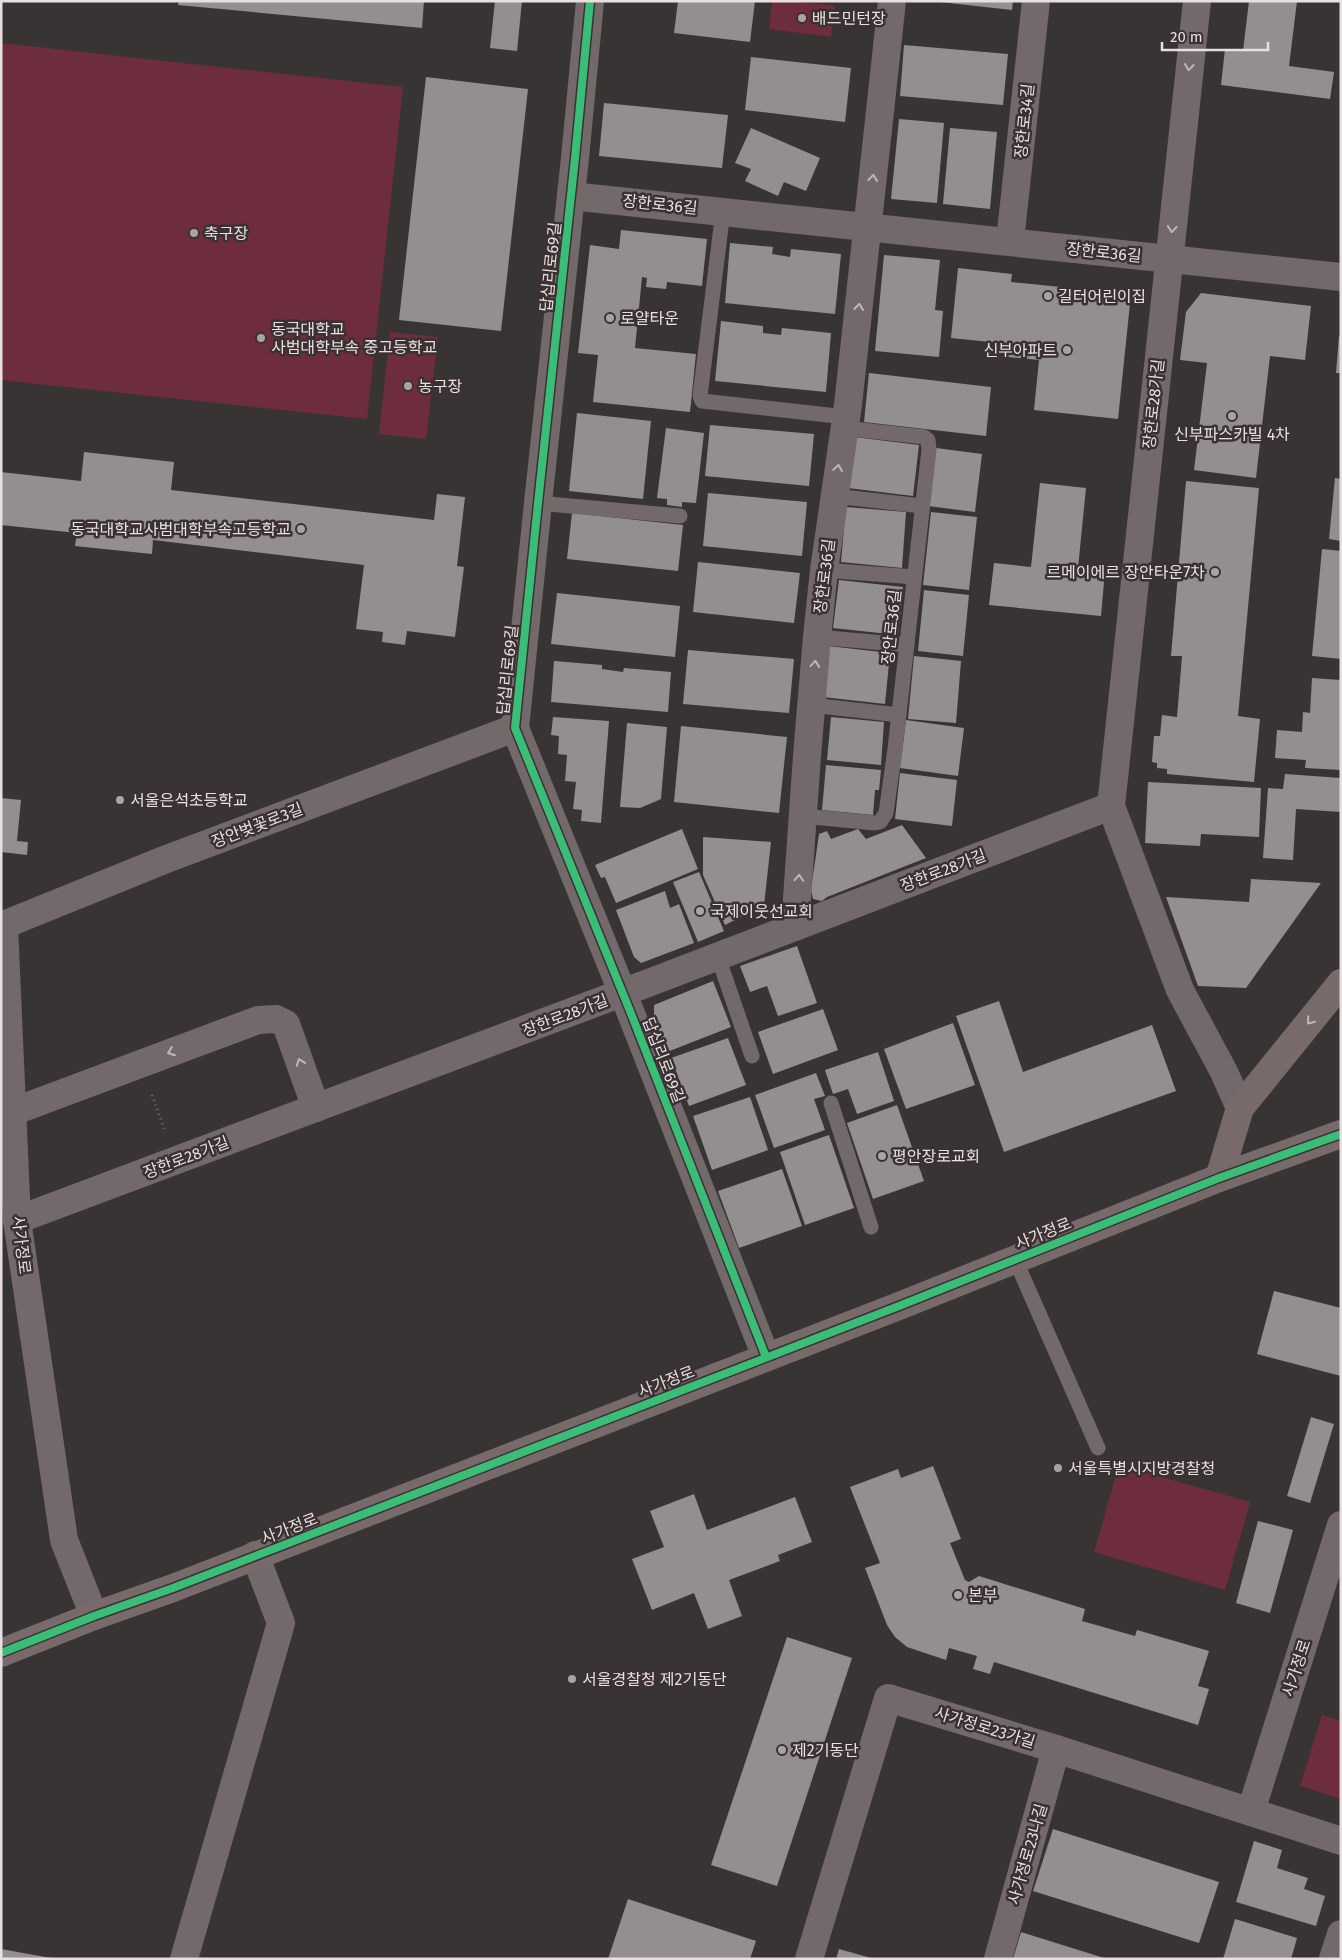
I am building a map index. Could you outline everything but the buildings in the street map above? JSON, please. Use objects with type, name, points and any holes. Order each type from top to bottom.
[{"type":"main road","points":[[1219,1178],[1240,1108],[1341,984]]},
{"type":"main road","name":"사가정로","points":[[1,1653],[766,1357],[1219,1178],[1341,1134]]},
{"type":"street","name":"답십리로69길","points":[[590,1],[572,196],[515,728],[623,993],[766,1357]]},
{"type":"street","points":[[868,226],[892,1]]},
{"type":"street","name":"장한로34길","points":[[1010,242],[1036,1]]},
{"type":"street","name":"장한로28가길","points":[[1197,1],[1111,806],[1180,990],[1224,1072],[1240,1108]]},
{"type":"street","name":"장한로36길","points":[[572,196],[1341,277]]},
{"type":"street","name":"장한로36길","points":[[795,927],[817,637],[868,226]]},
{"type":"street","name":"장안벚꽃로3길","points":[[2,926],[164,860],[515,728]]},
{"type":"street","name":"장한로28가길","points":[[17,1220],[623,993],[1111,806]]},
{"type":"street","name":"사가정로","points":[[2,926],[17,1220],[64,1540],[94,1616]]},
{"type":"street","points":[[12,1112],[258,1020],[276,1018],[286,1024],[316,1108]]},
{"type":"street","name":"사가정로","points":[[1250,1811],[1341,1525]]},
{"type":"street","points":[[184,1959],[281,1623],[255,1555]]},
{"type":"street","name":"사가정로23가길","points":[[808,1959],[888,1698],[1056,1749],[1341,1841]]},
{"type":"street","name":"사가정로23나길","points":[[998,1959],[1056,1749]]},
{"type":"street","points":[[1333,1959],[1341,1934]]},
{"type":"lane","points":[[723,211],[700,396],[702,401],[845,422]]},
{"type":"lane","name":"장안로36길","points":[[803,816],[880,822],[886,813],[899,715],[928,450],[928,440],[924,437],[845,422]]},
{"type":"lane","points":[[834,496],[922,506]]},
{"type":"lane","points":[[538,503],[680,516]]},
{"type":"lane","points":[[824,570],[914,577]]},
{"type":"lane","points":[[817,637],[907,645]]},
{"type":"lane","points":[[811,705],[899,715]]},
{"type":"lane","points":[[718,957],[752,1056]]},
{"type":"lane","points":[[831,1102],[871,1228]]},
{"type":"lane","points":[[1015,1259],[1098,1448]]},
{"type":"path","points":[[142,1064],[175,1161]]},
{"type":"shaded area","name":"배드민턴장","points":[[772,1],[794,1],[835,6],[831,37],[769,29]]},
{"type":"shaded area","name":"축구장","points":[[1,43],[403,87],[367,419],[1,380]]},
{"type":"shaded area","name":"농구장","points":[[390,332],[438,337],[426,439],[379,434]]},
{"type":"shaded area","points":[[1119,1465],[1250,1502],[1225,1590],[1094,1552]]},
{"type":"shaded area","points":[[1322,1715],[1341,1721],[1341,1799],[1300,1786]]},
{"type":"cycle path","points":[[590,1],[515,728],[630,1011],[766,1357]]},
{"type":"cycle path","points":[[1,1653],[899,1306],[1219,1178],[1341,1134]]},
{"type":"place","name":"배드민턴장","points":[[802,18]]},
{"type":"place","name":"축구장","points":[[194,233]]},
{"type":"place","name":"길터어린이집","points":[[1048,296]]},
{"type":"place","name":"로얄타운","points":[[610,318]]},
{"type":"place","name":"동국대학교 사범대학부속 중고등학교","points":[[261,338]]},
{"type":"place","name":"신부아파트","points":[[1067,350]]},
{"type":"place","name":"농구장","points":[[408,386]]},
{"type":"place","name":"신부파스카빌 4차","points":[[1232,416]]},
{"type":"place","name":"동국대학교사범대학부속고등학교","points":[[301,529]]},
{"type":"place","name":"르메이에르 장안타운7차","points":[[1215,572]]},
{"type":"place","name":"서울은석초등학교","points":[[120,800]]},
{"type":"place","name":"국제이웃선교회","points":[[700,911]]},
{"type":"place","name":"평안장로교회","points":[[882,1156]]},
{"type":"place","name":"서울특별시지방경찰청","points":[[1058,1468]]},
{"type":"place","name":"본부","points":[[958,1595]]},
{"type":"place","name":"서울경찰청 제2기동단","points":[[572,1679]]},
{"type":"place","name":"제2기동단","points":[[782,1750]]}]
